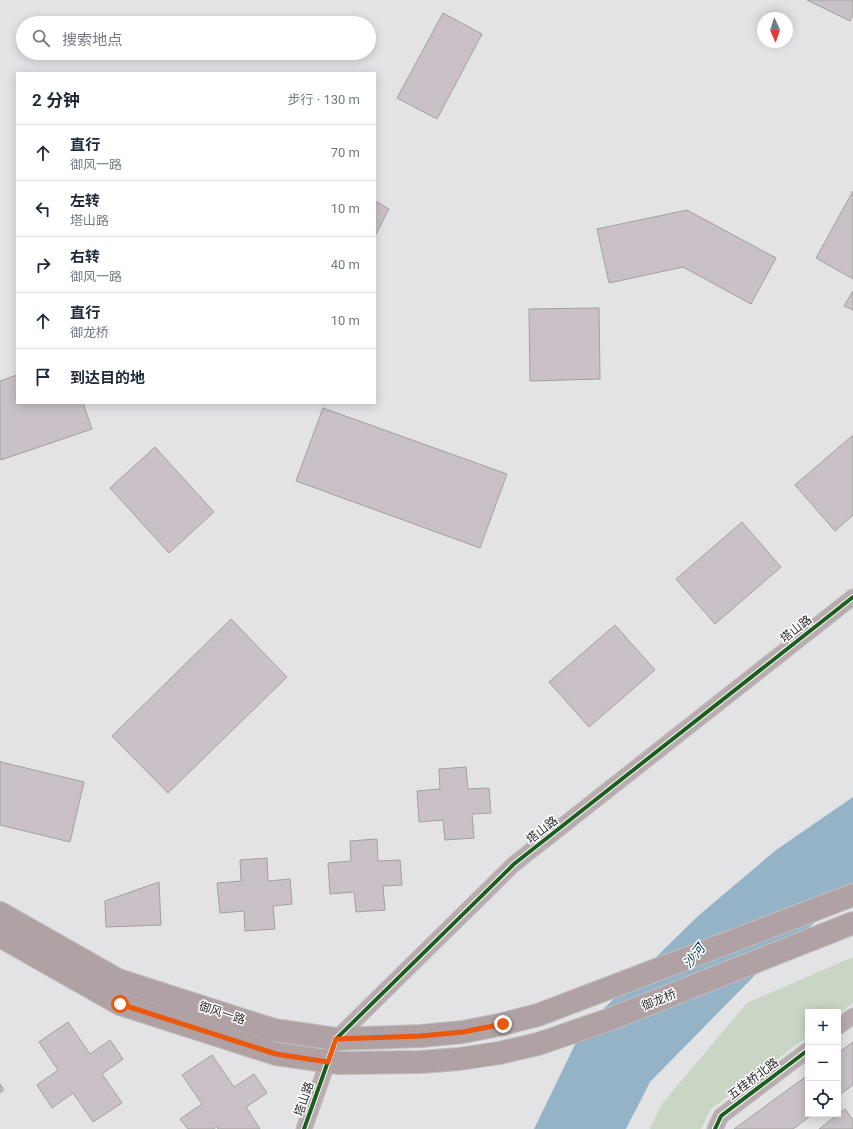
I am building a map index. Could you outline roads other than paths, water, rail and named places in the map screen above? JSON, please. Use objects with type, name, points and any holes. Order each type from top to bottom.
[{"type":"main road","name":"御风一路","points":[[0,913],[118,980],[274,1030],[336,1039],[421,1036],[463,1032],[538,1015],[853,895]]},
{"type":"main road","name":"御龙桥","points":[[459,1059],[538,1044],[572,1033],[853,923]]},
{"type":"main road","name":"御风一路","points":[[0,936],[120,1004],[276,1054],[339,1064],[421,1062],[459,1059]]},
{"type":"street","name":"塔山路","points":[[304,1129],[336,1039],[514,864],[853,597]]},
{"type":"street","points":[[841,1025],[853,1016]]},
{"type":"street","name":"五桂桥北路","points":[[715,1129],[721,1116],[805,1052]]},
{"type":"water","name":"沙河","points":[[853,797],[853,889],[760,970],[650,1082],[626,1129],[534,1129],[582,1030],[698,916],[776,850]]}]
